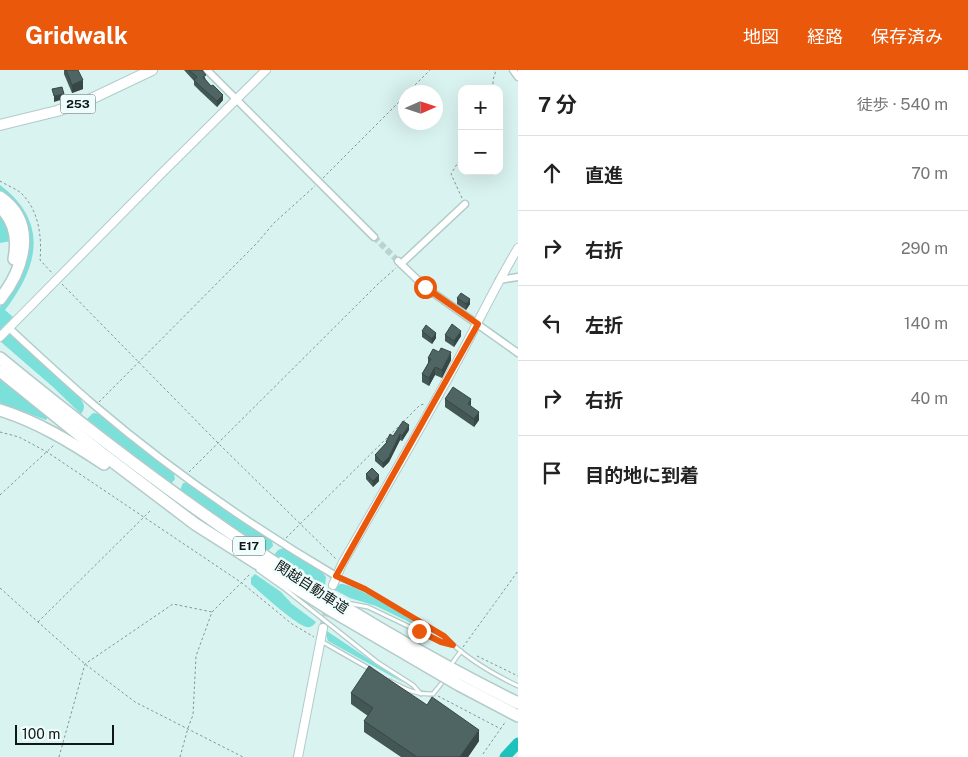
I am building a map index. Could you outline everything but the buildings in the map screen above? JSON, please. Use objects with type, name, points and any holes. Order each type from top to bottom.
[{"type":"highway","name":"253","points":[[0,124],[57,112],[91,99],[152,70]]},
{"type":"highway","points":[[0,197],[17,215],[21,224],[24,243],[20,265],[0,299]]},
{"type":"highway","points":[[0,207],[12,222],[16,248],[12,267],[0,288]]},
{"type":"highway","points":[[0,353],[64,411]]},
{"type":"highway","name":"関越自動車道","points":[[0,358],[64,411],[204,516],[332,601],[417,651],[515,713]]},
{"type":"highway","name":"関越自動車道","points":[[0,371],[104,456],[196,524],[334,612],[459,685],[515,713]]},
{"type":"highway","points":[[0,410],[55,432],[196,524]]},
{"type":"street","points":[[207,70],[374,237]]},
{"type":"street","points":[[0,337],[266,70]]},
{"type":"street","points":[[513,70],[518,77]]},
{"type":"street","points":[[465,204],[399,262],[425,287],[518,353]]},
{"type":"street","points":[[333,585],[342,564],[435,402],[478,324],[499,280],[518,248]]},
{"type":"street","points":[[499,280],[518,277]]},
{"type":"street","points":[[9,328],[95,406],[184,477],[280,544],[336,576]]},
{"type":"street","points":[[298,757],[323,628]]},
{"type":"lane","points":[[251,559],[258,570],[377,662],[412,685],[421,694]]},
{"type":"lane","points":[[336,576],[373,594],[444,636],[460,651],[480,665],[518,686]]},
{"type":"lane","points":[[332,601],[368,607],[441,642],[453,645]]},
{"type":"lane","points":[[320,641],[378,674]]},
{"type":"lane","points":[[453,662],[460,651]]},
{"type":"lane","points":[[386,678],[411,692],[421,694],[432,694],[440,684]]},
{"type":"path","points":[[415,85],[430,70]]},
{"type":"path","points":[[493,85],[492,80],[496,70]]},
{"type":"path","points":[[95,406],[257,243],[274,223],[319,182],[398,103]]},
{"type":"path","points":[[458,162],[450,174],[465,204]]},
{"type":"path","points":[[0,181],[21,193],[37,218],[40,233],[40,260],[219,444],[342,564]]},
{"type":"path","points":[[189,472],[399,262]]},
{"type":"path","points":[[280,544],[420,405],[435,402]]},
{"type":"path","points":[[0,432],[19,437],[47,452],[242,582],[292,624],[320,641]]},
{"type":"path","points":[[0,496],[54,445]]},
{"type":"path","points":[[37,622],[151,510]]},
{"type":"path","points":[[460,651],[518,571]]},
{"type":"path","points":[[180,757],[193,715],[196,656],[212,612],[250,574]]},
{"type":"path","points":[[0,588],[85,664],[135,702],[243,757]]},
{"type":"path","points":[[59,757],[85,664],[173,604],[212,612]]},
{"type":"path","points":[[477,656],[518,676]]},
{"type":"path","points":[[432,694],[501,729]]},
{"type":"path","points":[[483,754],[515,713]]},
{"type":"shaded area","points":[[0,185],[16,199],[26,214],[32,229],[34,245],[25,277],[17,294],[5,310],[13,317],[0,330],[0,307],[15,287],[24,265],[0,192]]},
{"type":"shaded area","points":[[0,214],[5,220],[11,241],[0,243]]},
{"type":"shaded area","points":[[7,335],[11,335],[82,398],[84,407],[81,414],[1,342]]},
{"type":"shaded area","points":[[0,378],[48,417],[46,420],[0,403]]},
{"type":"shaded area","points":[[93,413],[100,414],[173,470],[175,479],[171,484],[87,419]]},
{"type":"shaded area","points":[[183,483],[188,483],[272,540],[273,546],[268,551],[180,490]]},
{"type":"shaded area","points":[[284,548],[321,571],[326,577],[325,586],[274,555],[278,550]]},
{"type":"shaded area","points":[[255,574],[281,592],[292,604],[316,622],[312,626],[307,627],[295,621],[251,584],[251,578]]},
{"type":"shaded area","points":[[340,584],[358,589],[430,632],[376,606],[350,598],[335,590]]},
{"type":"shaded area","points":[[327,631],[404,683],[328,641]]},
{"type":"waterway","points":[[505,757],[518,743]]},
{"type":"tunnel","points":[[374,237],[398,261]]},
{"type":"tunnel","points":[[323,628],[333,585]]},
{"type":"route","points":[[419,631],[441,642],[453,645],[444,636],[365,589],[336,576],[478,324],[425,287]]}]
